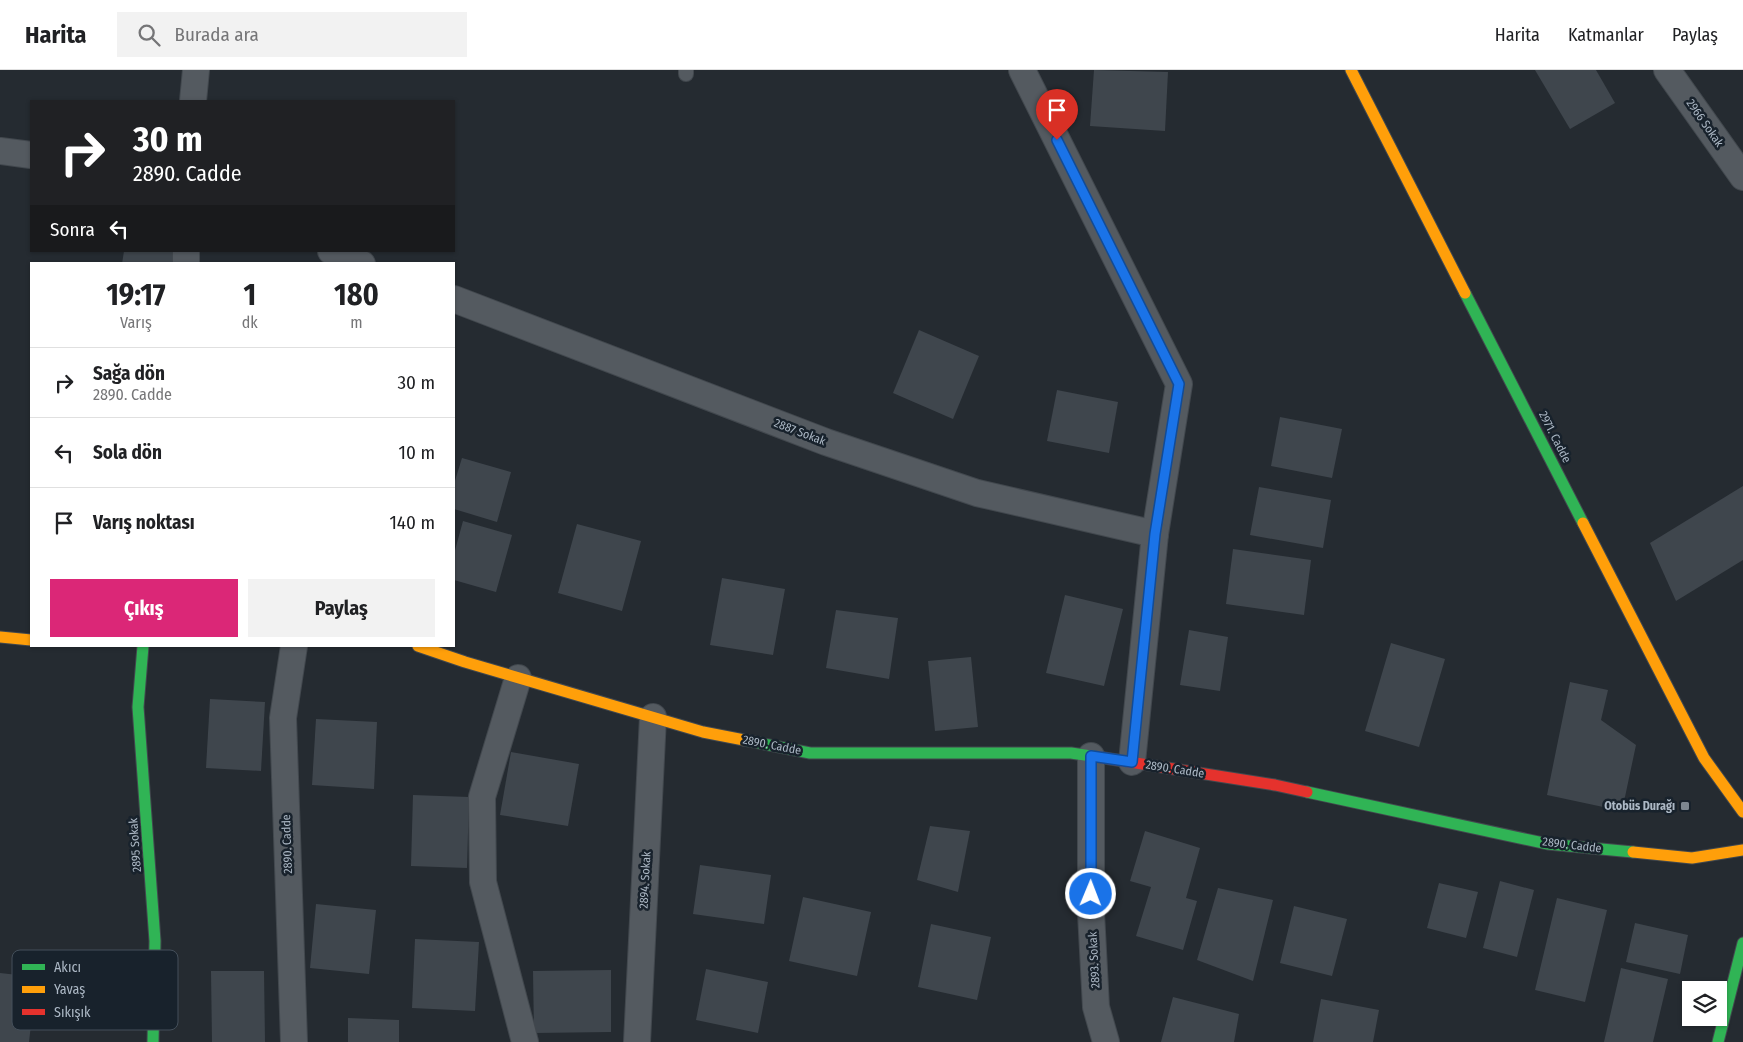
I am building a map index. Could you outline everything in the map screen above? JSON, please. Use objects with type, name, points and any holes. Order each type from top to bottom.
[{"type":"street","points":[[194,100],[196,70]]},
{"type":"street","points":[[1022,70],[1179,384],[1155,534],[1132,762]]},
{"type":"street","name":"2971. Cadde","points":[[1351,70],[1699,749],[1743,812]]},
{"type":"street","name":"2966 Sokak","points":[[1667,70],[1743,177]]},
{"type":"street","points":[[0,151],[30,155]]},
{"type":"street","points":[[333,252],[357,262]]},
{"type":"street","name":"2887 Sokak","points":[[455,299],[826,442],[977,493],[1155,534]]},
{"type":"street","points":[[0,637],[30,640]]},
{"type":"street","name":"2895 Sokak","points":[[143,647],[138,707],[156,950]]},
{"type":"street","name":"2890. Cadde","points":[[294,647],[283,718],[294,1042]]},
{"type":"street","name":"2890. Cadde","points":[[421,647],[518,678],[703,732],[810,753],[1071,753],[1275,785],[1548,844],[1692,858],[1743,850]]},
{"type":"street","points":[[518,678],[482,798],[483,882],[524,1042]]},
{"type":"street","name":"2894. Sokak","points":[[637,1042],[653,717]]},
{"type":"street","name":"2893. Sokak","points":[[1091,756],[1091,913],[1096,1007],[1106,1042]]},
{"type":"street","points":[[1718,1042],[1743,943]]},
{"type":"building","points":[[1094,70],[1168,72],[1165,131],[1090,126]]},
{"type":"building","points":[[1535,70],[1596,70],[1615,103],[1570,129]]},
{"type":"building","points":[[124,252],[180,252],[178,262],[122,262]]},
{"type":"building","points":[[919,330],[979,356],[953,419],[893,393]]},
{"type":"building","points":[[1057,390],[1118,402],[1109,453],[1047,441]]},
{"type":"building","points":[[1280,417],[1342,429],[1332,478],[1271,466]]},
{"type":"building","points":[[462,458],[511,472],[497,522],[455,509],[455,481]]},
{"type":"building","points":[[1743,486],[1743,560],[1676,601],[1650,543]]},
{"type":"building","points":[[1259,487],[1331,500],[1323,548],[1250,535]]},
{"type":"building","points":[[463,521],[512,535],[496,592],[455,580],[455,550]]},
{"type":"building","points":[[577,524],[641,541],[622,611],[558,593]]},
{"type":"building","points":[[1233,549],[1311,560],[1304,615],[1226,604]]},
{"type":"building","points":[[722,578],[785,589],[773,655],[710,645]]},
{"type":"building","points":[[1065,595],[1123,609],[1104,686],[1046,673]]},
{"type":"building","points":[[836,610],[898,618],[889,679],[826,668]]},
{"type":"building","points":[[1189,630],[1228,637],[1220,691],[1180,685]]},
{"type":"building","points":[[1391,643],[1445,659],[1419,747],[1365,731]]},
{"type":"building","points":[[971,657],[978,727],[935,731],[928,661]]},
{"type":"building","points":[[1570,682],[1608,690],[1601,720],[1636,745],[1622,811],[1547,795]]},
{"type":"building","points":[[210,699],[265,702],[261,771],[206,768]]},
{"type":"building","points":[[316,719],[377,722],[374,789],[312,785]]},
{"type":"building","points":[[511,752],[579,764],[568,826],[500,815]]},
{"type":"building","points":[[413,795],[469,797],[467,868],[411,866]]},
{"type":"building","points":[[930,826],[970,831],[958,892],[917,880]]},
{"type":"building","points":[[1145,831],[1200,848],[1186,898],[1197,901],[1183,950],[1136,936],[1151,887],[1130,881]]},
{"type":"building","points":[[700,865],[771,875],[764,924],[693,914]]},
{"type":"building","points":[[1500,881],[1534,890],[1517,957],[1483,948]]},
{"type":"building","points":[[1439,883],[1478,892],[1466,938],[1427,928]]},
{"type":"building","points":[[1218,888],[1273,900],[1253,981],[1197,960]]},
{"type":"building","points":[[803,897],[871,912],[857,976],[789,961]]},
{"type":"building","points":[[1557,898],[1607,910],[1585,1002],[1535,990]]},
{"type":"building","points":[[316,904],[376,910],[369,974],[310,968]]},
{"type":"building","points":[[1294,906],[1347,919],[1332,976],[1280,963]]},
{"type":"building","points":[[1635,923],[1688,935],[1680,974],[1626,962]]},
{"type":"building","points":[[931,924],[991,937],[977,1000],[918,987]]},
{"type":"building","points":[[415,939],[479,942],[475,1011],[412,1008]]},
{"type":"building","points":[[1621,968],[1668,979],[1653,1042],[1604,1042]]},
{"type":"building","points":[[706,969],[768,982],[758,1033],[696,1020]]},
{"type":"building","points":[[611,970],[611,1032],[534,1033],[533,971]]},
{"type":"building","points":[[211,971],[264,971],[265,1042],[212,1042]]},
{"type":"building","points":[[0,973],[12,974],[12,1030],[30,1030],[29,1042],[0,1042]]},
{"type":"building","points":[[1173,997],[1239,1014],[1234,1042],[1161,1042]]},
{"type":"building","points":[[1321,999],[1379,1010],[1373,1042],[1313,1042]]},
{"type":"building","points":[[348,1018],[399,1020],[399,1042],[348,1042]]},
{"type":"traffic: fast","points":[[1465,293],[1583,523]]},
{"type":"traffic: fast","points":[[143,647],[138,707],[155,950]]},
{"type":"traffic: fast","points":[[744,740],[810,753],[1071,753],[1098,757]]},
{"type":"traffic: fast","points":[[1307,792],[1548,844],[1633,852]]},
{"type":"traffic: fast","points":[[1718,1042],[1743,943]]},
{"type":"traffic: fast","points":[[153,1030],[153,1042]]},
{"type":"traffic: slow","points":[[1351,70],[1465,293]]},
{"type":"traffic: slow","points":[[1583,523],[1704,758],[1743,812]]},
{"type":"traffic: slow","points":[[0,637],[30,640]]},
{"type":"traffic: slow","points":[[421,647],[465,662],[703,732],[744,740]]},
{"type":"traffic: slow","points":[[1633,852],[1692,858],[1743,850]]},
{"type":"traffic: jam","points":[[1098,757],[1275,785],[1307,792]]},
{"type":"place","name":"Otobüs Durağı","points":[[1685,806]]},
{"type":"route","points":[[1057,140],[1179,384],[1155,534],[1132,762],[1091,756],[1091,894]]}]
